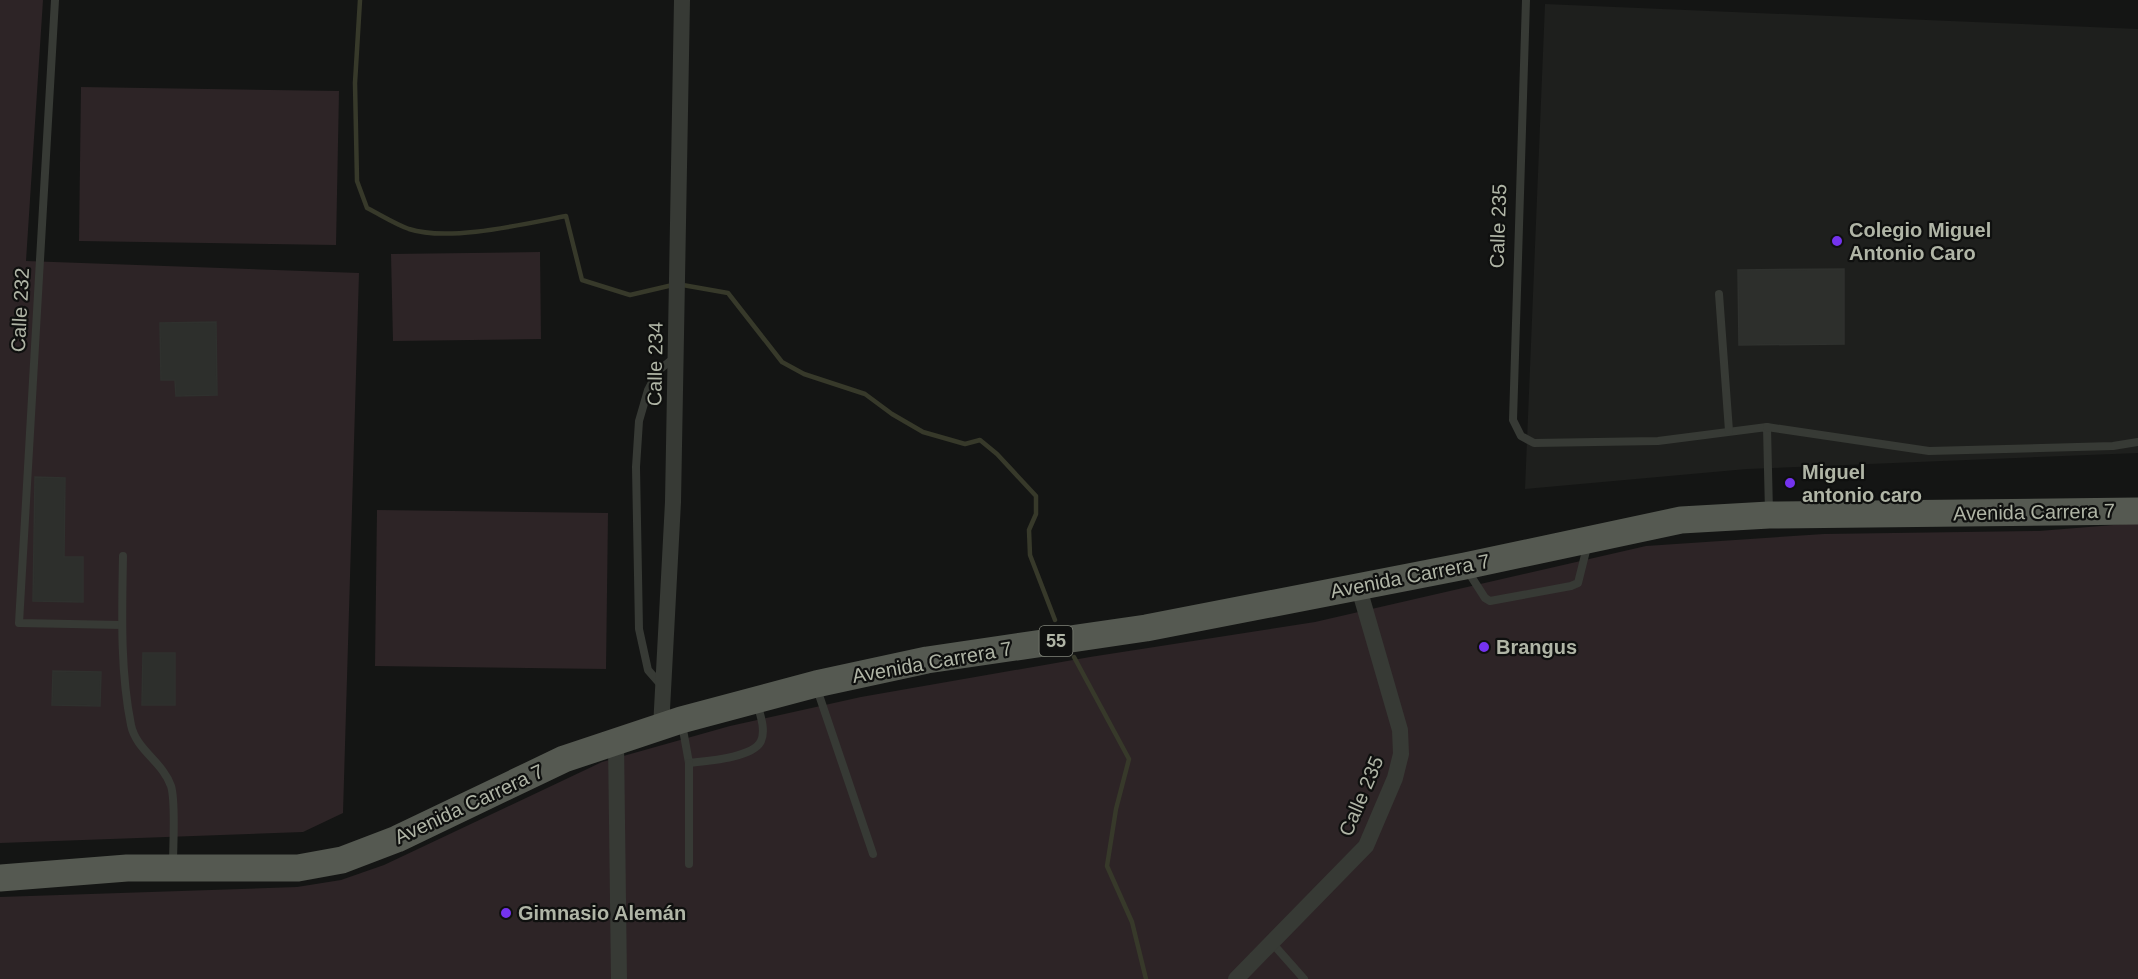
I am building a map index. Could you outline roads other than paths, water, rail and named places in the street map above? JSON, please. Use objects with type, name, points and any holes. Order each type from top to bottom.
[{"type":"main road","name":"Avenida Carrera 7","points":[[0,878],[173,867],[298,868],[342,860],[397,839],[564,759],[671,724],[816,684],[927,660],[1146,628],[1465,566],[1681,520],[1769,515],[2138,511]]},
{"type":"street","name":"Calle 234","points":[[671,724],[663,686],[674,502],[682,0]]},
{"type":"street","name":"Calle 235","points":[[1236,979],[1273,944],[1366,846],[1395,778],[1401,754],[1400,730],[1358,585]]},
{"type":"street","points":[[615,742],[619,979]]},
{"type":"lane","name":"Calle 232","points":[[54,0],[19,623],[122,625]]},
{"type":"lane","name":"Calle 235","points":[[1526,0],[1513,420],[1521,436],[1534,443],[1658,441],[1729,430]]},
{"type":"lane","points":[[1719,294],[1729,430],[1767,427],[1929,451],[1968,452],[2138,442]]},
{"type":"lane","points":[[663,686],[648,670],[639,629],[636,466],[639,422],[648,390],[658,371],[676,357]]},
{"type":"lane","points":[[1767,427],[1769,515]]},
{"type":"lane","points":[[1465,566],[1485,598],[1490,601],[1571,586],[1578,583],[1589,540]]},
{"type":"lane","points":[[123,556],[122,625],[132,728],[142,747],[159,764],[171,787],[173,867]]},
{"type":"lane","points":[[816,684],[873,854]]},
{"type":"lane","points":[[689,763],[729,758],[753,749],[761,741],[763,727],[756,700]]},
{"type":"lane","points":[[671,724],[689,763],[689,864]]},
{"type":"lane","points":[[1273,944],[1305,979]]},
{"type":"waterway","points":[[360,0],[355,83],[357,181],[367,208],[409,229],[444,234],[508,227],[566,216],[582,280],[630,295],[677,284],[728,293],[782,362],[804,374],[865,394],[892,414],[923,432],[965,444],[980,440],[997,454],[1036,496],[1036,514],[1029,530],[1030,555],[1055,620]]},
{"type":"waterway","points":[[1074,657],[1129,759],[1116,809],[1107,866],[1132,922],[1146,979]]},
{"type":"place","name":"Colegio Miguel Antonio Caro","points":[[1837,241]]},
{"type":"place","name":"Miguel antonio caro","points":[[1790,483]]},
{"type":"place","name":"Brangus","points":[[1484,647]]},
{"type":"place","name":"Gimnasio Alemán","points":[[506,913]]}]
